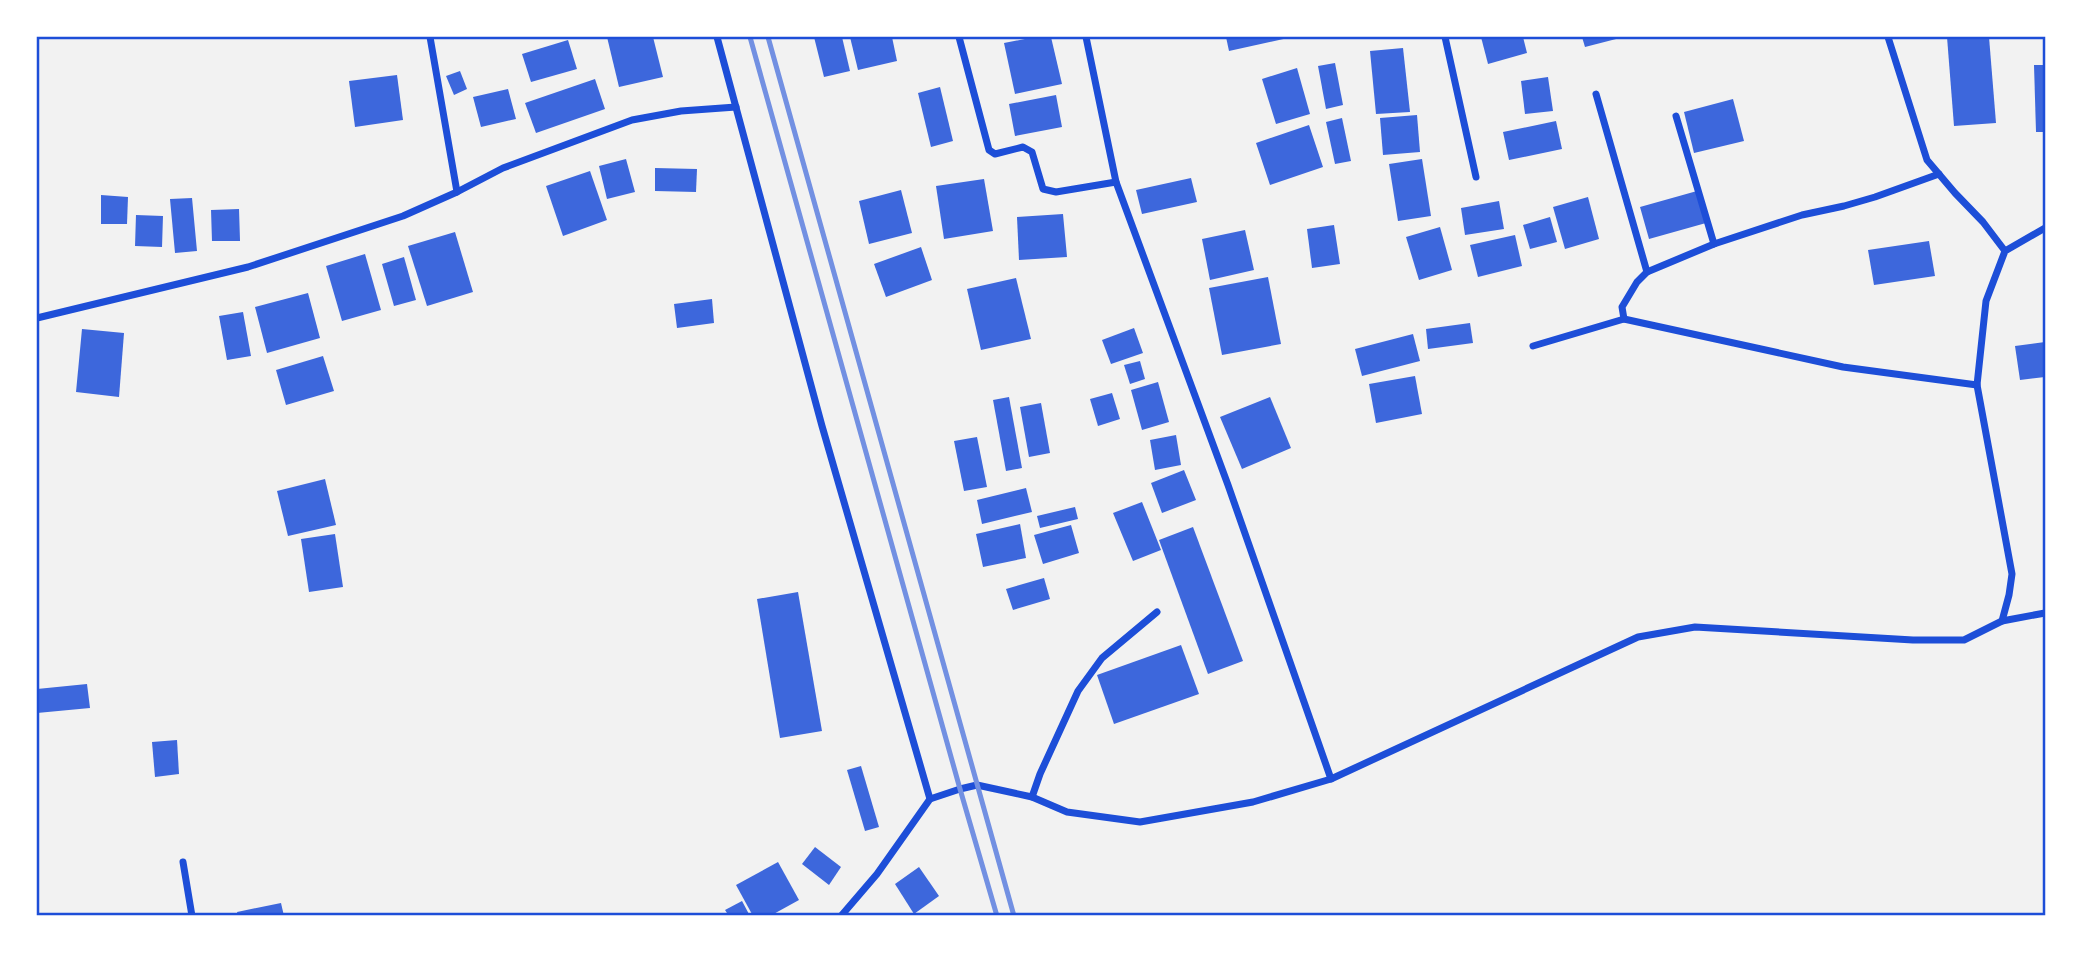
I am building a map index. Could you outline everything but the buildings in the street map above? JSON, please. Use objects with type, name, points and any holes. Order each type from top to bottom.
[{"type":"street","points":[[430,37],[457,192]]},
{"type":"street","points":[[717,37],[822,426],[930,799]]},
{"type":"street","points":[[959,37],[989,150],[995,154],[1023,147],[1032,152],[1043,189],[1056,192],[1116,182]]},
{"type":"street","points":[[1086,37],[1116,182],[1223,472],[1331,779]]},
{"type":"street","points":[[1445,37],[1476,177]]},
{"type":"street","points":[[1888,37],[1927,160],[1983,222],[2005,251]]},
{"type":"street","points":[[1596,94],[1647,272]]},
{"type":"street","points":[[37,318],[248,267],[403,216],[503,168],[632,120],[681,111],[737,107]]},
{"type":"street","points":[[1676,116],[1714,244]]},
{"type":"street","points":[[1623,319],[1622,307],[1637,282],[1647,272],[1714,244],[1802,215],[1875,197],[1939,174]]},
{"type":"street","points":[[2002,621],[2012,574],[1977,385],[1986,301],[2005,251],[2045,228]]},
{"type":"street","points":[[1533,346],[1623,319],[1843,367],[1977,385]]},
{"type":"street","points":[[1032,797],[1078,691],[1102,658],[1157,612]]},
{"type":"street","points":[[841,916],[877,874],[930,799],[977,785],[1032,797],[1067,812],[1140,822],[1253,802],[1331,779],[1638,637],[1695,626],[1913,640],[1964,640],[2002,621],[2045,613]]},
{"type":"street","points":[[183,862],[192,916]]},
{"type":"railway","points":[[750,37],[997,916]]},
{"type":"railway","points":[[768,37],[1014,916]]}]
